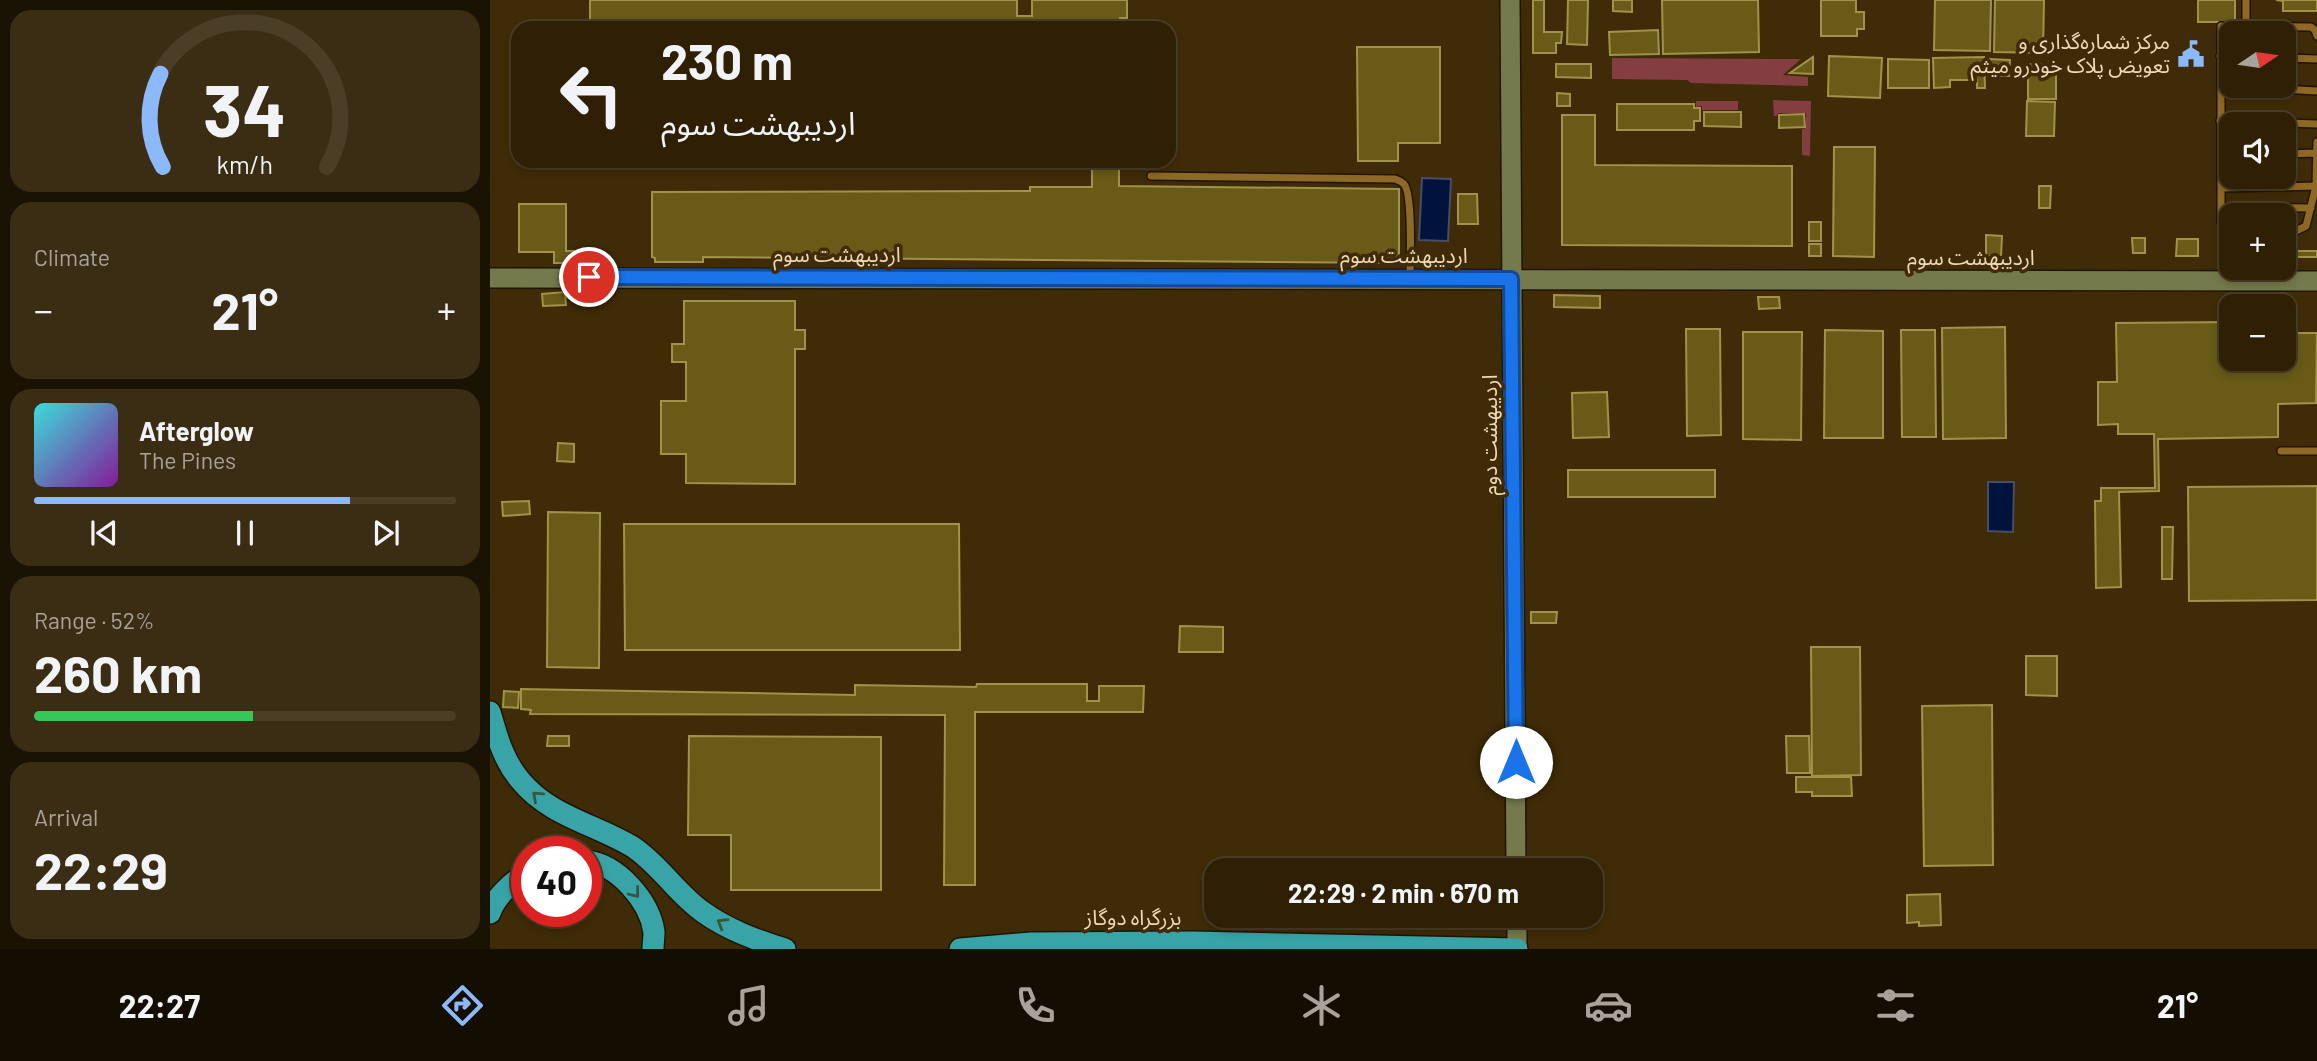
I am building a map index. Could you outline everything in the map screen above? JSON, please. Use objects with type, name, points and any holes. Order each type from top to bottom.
[{"type":"highway","points":[[490,712],[502,751],[520,780],[544,803],[632,847],[652,861],[702,911],[742,935],[785,949]]},
{"type":"highway","points":[[602,867],[616,873],[641,898],[654,931],[653,949]]},
{"type":"highway","points":[[490,913],[511,885]]},
{"type":"highway","name":"بزرگراه دوگاز","points":[[960,949],[1031,943],[1192,942],[1517,949]]},
{"type":"street","name":"اردیبهشت دوم","points":[[1510,0],[1516,858]]},
{"type":"street","name":"اردیبهشت سوم","points":[[490,278],[2317,281]]},
{"type":"street","points":[[1517,928],[1517,949]]},
{"type":"lane","points":[[2246,0],[2246,21]]},
{"type":"lane","points":[[2296,27],[2311,27],[2317,36]]},
{"type":"lane","points":[[2296,58],[2317,59]]},
{"type":"lane","points":[[2296,90],[2317,91]]},
{"type":"lane","points":[[2296,123],[2317,124]]},
{"type":"lane","points":[[2296,231],[2306,226],[2311,208],[2316,186],[2317,142]]},
{"type":"lane","points":[[2296,154],[2315,153]]},
{"type":"lane","points":[[1151,176],[1395,179],[1406,187],[1409,204],[1410,279]]},
{"type":"lane","points":[[2296,186],[2316,186]]},
{"type":"lane","points":[[2296,208],[2311,208]]},
{"type":"lane","points":[[2281,451],[2317,451]]},
{"type":"shaded area","points":[[1612,58],[1801,59],[1783,75],[1808,77],[1808,86],[1612,79]]},
{"type":"shaded area","points":[[1773,100],[1811,101],[1810,156],[1802,155],[1802,129],[1806,128],[1806,113],[1778,113],[1774,116]]},
{"type":"shaded area","points":[[1696,101],[1738,101],[1738,110],[1702,110],[1702,106],[1696,107]]},
{"type":"water","points":[[1422,178],[1451,179],[1448,241],[1419,240]]},
{"type":"water","points":[[1988,482],[2014,482],[2013,532],[1988,531]]},
{"type":"building","points":[[590,0],[1017,0],[1017,16],[1032,16],[1032,0],[1127,0],[1127,18],[1120,18],[1120,21],[590,21]]},
{"type":"building","points":[[1533,0],[1544,0],[1544,32],[1562,32],[1561,43],[1556,43],[1556,53],[1533,53]]},
{"type":"building","points":[[1568,0],[1588,0],[1587,45],[1567,44]]},
{"type":"building","points":[[1613,0],[1632,0],[1632,12],[1613,11]]},
{"type":"building","points":[[1662,0],[1758,0],[1759,52],[1663,54]]},
{"type":"building","points":[[1821,0],[1856,0],[1856,12],[1864,12],[1864,29],[1857,29],[1857,36],[1821,36]]},
{"type":"building","points":[[1935,0],[1991,0],[1990,51],[1934,50]]},
{"type":"building","points":[[1995,0],[2044,0],[2043,53],[1994,52]]},
{"type":"building","points":[[2198,0],[2235,0],[2235,21],[2198,22]]},
{"type":"building","points":[[2276,0],[2317,0],[2317,11],[2283,11],[2283,1]]},
{"type":"building","points":[[1658,30],[1659,54],[1610,55],[1609,32]]},
{"type":"building","points":[[1357,47],[1440,47],[1440,143],[1398,143],[1398,161],[1358,161]]},
{"type":"building","points":[[1829,56],[1882,58],[1880,98],[1828,96]]},
{"type":"building","points":[[1813,57],[1813,74],[1790,73]]},
{"type":"building","points":[[1984,57],[1985,88],[1977,88],[1977,80],[1950,80],[1950,87],[1934,88],[1933,58]]},
{"type":"building","points":[[1888,59],[1929,60],[1929,88],[1888,88]]},
{"type":"building","points":[[1988,59],[2010,60],[2009,76],[1987,75]]},
{"type":"building","points":[[1556,64],[1591,64],[1591,78],[1556,77]]},
{"type":"building","points":[[2028,64],[2056,65],[2056,99],[2028,99]]},
{"type":"building","points":[[1557,93],[1570,94],[1570,106],[1557,106]]},
{"type":"building","points":[[2027,101],[2055,102],[2054,136],[2026,136]]},
{"type":"building","points":[[1617,104],[1694,104],[1694,108],[1700,108],[1700,121],[1694,121],[1694,130],[1617,130]]},
{"type":"building","points":[[1704,112],[1741,112],[1741,127],[1704,126]]},
{"type":"building","points":[[1804,114],[1805,127],[1779,128],[1779,115]]},
{"type":"building","points":[[1562,115],[1595,115],[1595,165],[1792,166],[1792,246],[1562,245]]},
{"type":"building","points":[[1834,147],[1875,147],[1874,257],[1833,256]]},
{"type":"building","points":[[1092,168],[1119,168],[1119,186],[1399,189],[1399,263],[703,257],[703,262],[655,262],[652,257],[652,192],[1030,191],[1030,187],[1092,187]]},
{"type":"building","points":[[2039,186],[2051,186],[2050,208],[2039,208]]},
{"type":"building","points":[[1458,194],[1477,194],[1478,224],[1458,224]]},
{"type":"building","points":[[519,204],[566,204],[566,251],[574,251],[574,263],[554,263],[554,252],[519,252]]},
{"type":"building","points":[[1809,222],[1821,222],[1821,241],[1809,241]]},
{"type":"building","points":[[1986,235],[2002,236],[2001,257],[1986,256]]},
{"type":"building","points":[[2132,238],[2145,238],[2145,253],[2133,253]]},
{"type":"building","points":[[2177,239],[2198,239],[2198,256],[2176,256]]},
{"type":"building","points":[[1809,244],[1821,244],[1821,256],[1809,256]]},
{"type":"building","points":[[2296,251],[2317,251],[2317,257],[2296,257]]},
{"type":"building","points":[[565,292],[566,305],[543,306],[542,294]]},
{"type":"building","points":[[1554,295],[1600,296],[1600,308],[1554,307]]},
{"type":"building","points":[[1758,297],[1779,297],[1780,308],[1759,309]]},
{"type":"building","points":[[684,301],[795,301],[795,330],[805,330],[805,349],[795,349],[795,484],[686,483],[686,454],[661,454],[661,401],[686,401],[686,362],[672,362],[672,344],[684,344]]},
{"type":"building","points":[[2219,322],[2219,371],[2296,371],[2296,333],[2317,333],[2316,403],[2278,404],[2278,437],[2158,439],[2159,491],[2119,492],[2121,587],[2096,588],[2095,501],[2101,501],[2101,488],[2155,488],[2154,434],[2118,434],[2118,424],[2098,425],[2098,382],[2117,382],[2116,323]]},
{"type":"building","points":[[2005,327],[2006,438],[1943,439],[1942,328]]},
{"type":"building","points":[[1686,329],[1720,329],[1721,435],[1687,436]]},
{"type":"building","points":[[1825,330],[1883,331],[1883,438],[1824,438]]},
{"type":"building","points":[[1901,330],[1935,330],[1936,437],[1902,437]]},
{"type":"building","points":[[1743,332],[1802,332],[1801,440],[1743,439]]},
{"type":"building","points":[[1607,392],[1609,437],[1573,438],[1572,393]]},
{"type":"building","points":[[558,443],[574,444],[574,462],[557,461]]},
{"type":"building","points":[[1568,470],[1715,470],[1715,497],[1568,497]]},
{"type":"building","points":[[2317,486],[2317,600],[2189,601],[2188,487]]},
{"type":"building","points":[[529,501],[530,514],[503,516],[502,502]]},
{"type":"building","points":[[548,512],[600,513],[599,668],[547,667]]},
{"type":"building","points":[[624,524],[959,524],[960,650],[625,650]]},
{"type":"building","points":[[2162,527],[2173,527],[2172,579],[2162,579]]},
{"type":"building","points":[[1531,612],[1557,612],[1556,623],[1531,623]]},
{"type":"building","points":[[1180,626],[1223,627],[1223,652],[1179,652]]},
{"type":"building","points":[[1811,647],[1860,647],[1861,775],[1812,776]]},
{"type":"building","points":[[2026,656],[2057,656],[2057,696],[2026,695]]},
{"type":"building","points":[[977,684],[1087,684],[1087,701],[1099,701],[1099,686],[1144,686],[1143,712],[975,712],[975,885],[944,885],[945,715],[530,714],[531,710],[521,709],[521,689],[855,695],[855,685],[976,687]]},
{"type":"building","points":[[504,691],[519,692],[518,708],[503,707]]},
{"type":"building","points":[[1992,705],[1993,865],[1924,866],[1922,706]]},
{"type":"building","points":[[548,736],[569,736],[569,746],[547,746]]},
{"type":"building","points":[[689,736],[881,737],[881,890],[731,890],[731,835],[688,835]]},
{"type":"building","points":[[1786,736],[1809,736],[1810,773],[1787,773]]},
{"type":"building","points":[[1796,777],[1851,777],[1852,796],[1812,796],[1812,792],[1796,792]]},
{"type":"building","points":[[1940,894],[1941,925],[1919,926],[1919,922],[1907,923],[1907,895]]},
{"type":"place","name":"مرکز شماره‌گذاری و تعویض پلاک خودرو میثم","points":[[2191,54]]},
{"type":"route","points":[[589,277],[1511,279],[1516,762]]}]
